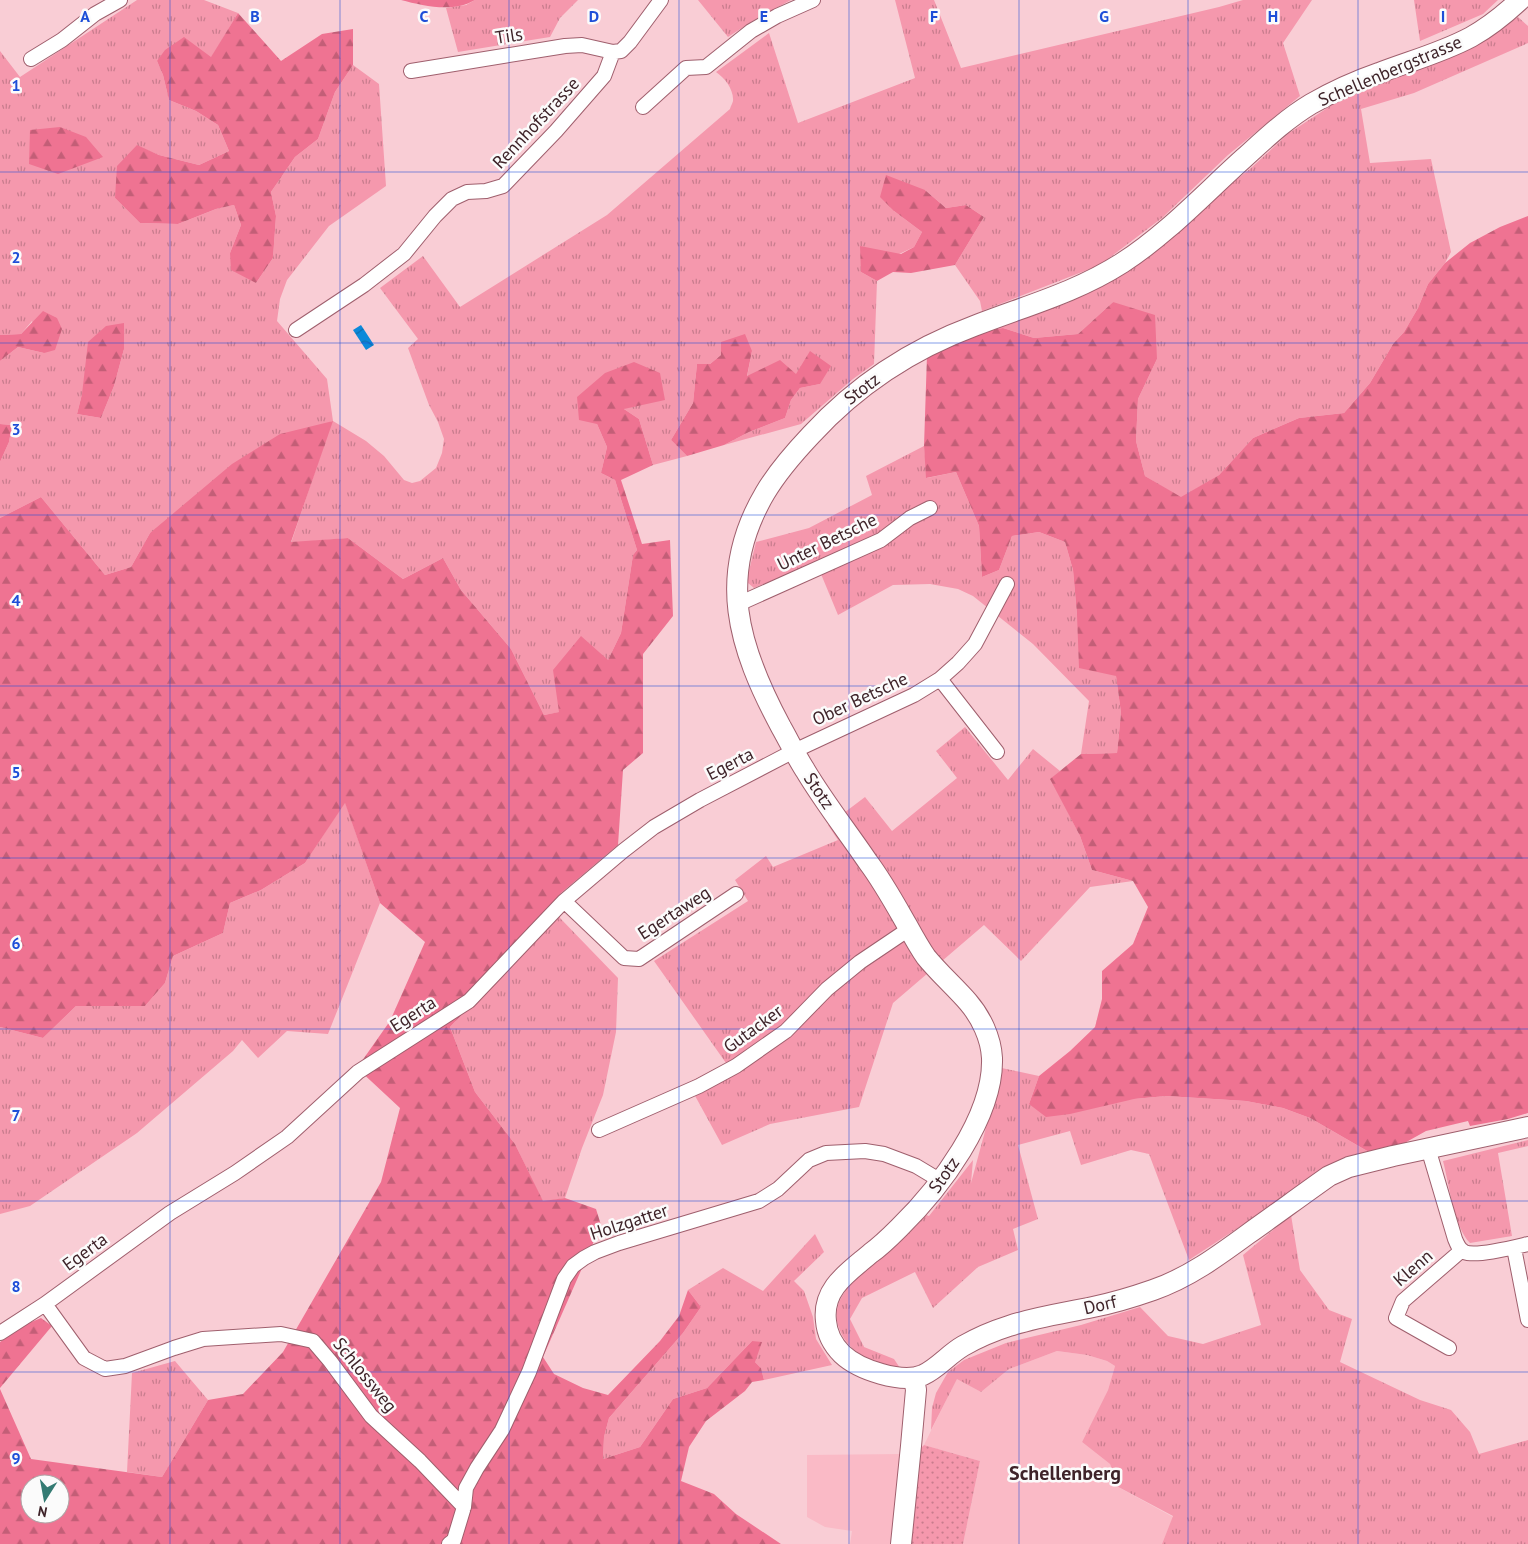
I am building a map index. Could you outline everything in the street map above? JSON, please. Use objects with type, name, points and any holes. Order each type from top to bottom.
[{"type":"street","points":[[31,59],[62,40],[95,14],[120,0]]},
{"type":"street","points":[[613,52],[621,51],[630,42],[661,0]]},
{"type":"street","points":[[643,107],[686,68],[706,67],[726,49],[751,31],[777,16],[813,0]]},
{"type":"street","name":"Schellenbergstrasse","points":[[1124,262],[1181,218],[1276,128],[1310,105],[1353,83],[1440,51],[1473,36],[1494,22],[1520,0]]},
{"type":"street","name":"Tils","points":[[411,72],[566,46],[582,45],[613,52]]},
{"type":"street","name":"Rennhofstrasse","points":[[296,330],[364,285],[404,254],[434,216],[452,199],[467,192],[486,191],[503,186],[556,131],[604,76],[613,52]]},
{"type":"street","name":"Stotz","points":[[914,1378],[895,1377],[866,1369],[842,1354],[834,1344],[829,1333],[826,1322],[826,1310],[832,1290],[840,1279],[902,1226],[941,1181],[965,1142],[984,1104],[989,1086],[992,1060],[990,1045],[982,1021],[970,1004],[928,960],[882,882],[803,768],[766,698],[748,654],[740,627],[737,602],[739,558],[750,521],[778,473],[792,455],[840,405],[866,385],[898,363],[932,344],[968,328],[1042,303],[1078,287],[1124,262]]},
{"type":"street","name":"Unter Betsche","points":[[737,602],[745,601],[881,540],[910,518],[930,508]]},
{"type":"street","name":"Ober Betsche","points":[[794,751],[914,696],[940,679],[975,644],[1007,584]]},
{"type":"street","points":[[940,679],[997,752]]},
{"type":"street","name":"Egerta","points":[[45,1304],[170,1214],[287,1137],[358,1072],[469,1001],[564,901],[654,827],[700,800],[794,751]]},
{"type":"street","name":"Egertaweg","points":[[564,901],[624,958],[639,959],[736,894]]},
{"type":"street","name":"Gutacker","points":[[599,1130],[699,1086],[736,1066],[786,1031],[827,990],[860,962],[909,929]]},
{"type":"street","name":"Dorf","points":[[914,1378],[932,1370],[963,1346],[1013,1325],[1113,1303],[1171,1283],[1216,1258],[1329,1176],[1360,1164],[1528,1127]]},
{"type":"street","name":"Klenn","points":[[1428,1148],[1455,1239],[1462,1250],[1403,1301],[1396,1318],[1449,1348]]},
{"type":"street","name":"Holzgatter","points":[[464,1507],[466,1488],[502,1430],[529,1372],[564,1279],[573,1266],[584,1258],[619,1243],[760,1201],[778,1189],[809,1160],[826,1153],[865,1151],[884,1154],[916,1166],[941,1181]]},
{"type":"street","points":[[1462,1250],[1472,1253],[1521,1246],[1528,1320]]},
{"type":"street","points":[[0,1333],[45,1304]]},
{"type":"street","name":"Schlossweg","points":[[45,1304],[84,1358],[104,1369],[125,1366],[174,1348],[203,1340],[281,1334],[313,1341],[371,1416],[420,1461],[464,1507]]},
{"type":"street","points":[[901,1544],[916,1390],[914,1378]]},
{"type":"street","points":[[450,1544],[454,1540],[464,1507]]},
{"type":"shaded area","points":[[1057,1351],[1087,1355],[1107,1361],[1115,1366],[1108,1390],[1082,1442],[1110,1464],[1112,1469],[1109,1482],[1173,1517],[1162,1544],[963,1544],[980,1461],[924,1445],[957,1378],[981,1392],[1009,1369]]},
{"type":"shaded area","points":[[902,1454],[904,1544],[850,1544],[852,1531],[825,1527],[807,1517],[807,1455]]},
{"type":"green space","points":[[137,0],[204,0],[238,13],[211,58],[157,61],[163,75],[169,100],[196,111],[218,125],[229,151],[199,165],[159,155],[137,146],[115,198],[140,223],[178,224],[216,209],[234,205],[241,225],[230,253],[256,283],[273,258],[276,216],[271,192],[295,157],[318,139],[335,92],[353,65],[379,84],[386,186],[329,226],[287,280],[280,299],[277,321],[327,379],[333,421],[366,441],[384,456],[404,480],[412,483],[420,481],[436,468],[442,453],[444,439],[408,348],[418,339],[380,288],[423,256],[460,307],[607,215],[730,109],[733,101],[732,93],[726,81],[716,72],[769,33],[798,123],[915,78],[895,0],[934,0],[961,68],[1243,0],[1312,0],[1283,43],[1300,96],[1228,155],[1162,218],[1100,265],[982,311],[980,301],[955,265],[984,217],[966,205],[946,208],[925,190],[894,211],[922,232],[914,247],[861,272],[877,281],[874,364],[853,379],[801,424],[724,445],[749,432],[785,418],[791,400],[800,388],[820,384],[796,374],[747,377],[752,351],[721,355],[710,364],[697,364],[693,403],[671,440],[687,456],[653,465],[639,419],[624,409],[660,373],[597,424],[607,447],[601,473],[615,480],[637,550],[633,555],[621,633],[608,660],[560,712],[544,715],[511,649],[461,590],[443,558],[403,579],[348,538],[291,543],[332,421],[150,533],[131,567],[105,575],[41,497],[0,518],[0,462],[9,442],[12,425],[0,424],[0,361],[18,347],[44,353],[32,321],[21,334],[0,335],[0,51],[20,77]],"holes":[[[124,349],[114,386],[101,418],[77,414],[82,394]]]},
{"type":"green space","points":[[401,0],[475,0],[457,6],[438,7]]},
{"type":"green space","points":[[475,0],[578,0],[560,18],[550,37],[458,52],[446,8],[466,5]]},
{"type":"green space","points":[[698,0],[791,0],[728,37]]},
{"type":"green space","points":[[1414,0],[1498,0],[1483,14],[1420,41]]},
{"type":"green space","points":[[238,13],[281,61],[322,34],[353,29],[353,65],[335,92],[318,139],[295,157],[271,192],[276,216],[273,258],[256,283],[231,270],[230,253],[241,225],[234,205],[216,209],[178,224],[140,223],[115,198],[117,166],[137,145],[159,155],[199,165],[229,151],[218,125],[196,111],[169,100],[163,75],[157,61],[165,50],[184,37],[211,57]]},
{"type":"green space","points":[[1518,17],[1528,26],[1528,43],[1414,93],[1361,109],[1370,163],[1431,159],[1451,252],[1445,263],[1428,284],[1418,308],[1404,332],[1393,344],[1370,383],[1344,413],[1299,418],[1253,438],[1219,475],[1181,498],[1145,476],[1136,441],[1138,399],[1157,359],[1113,302],[1078,334],[1034,338],[1003,328],[986,330],[1068,303],[1125,272],[1251,168],[1289,133],[1344,97],[1472,48]]},
{"type":"green space","points":[[60,127],[86,137],[103,157],[58,174],[29,164],[30,130]]},
{"type":"green space","points":[[886,175],[925,190],[946,208],[966,205],[984,217],[955,265],[911,273],[893,272],[877,281],[861,272],[860,246],[901,254],[914,247],[922,232],[894,211],[880,197]]},
{"type":"green space","points":[[1528,216],[1528,1113],[1470,1126],[1468,1121],[1426,1131],[1401,1145],[1369,1152],[1310,1118],[1283,1108],[1246,1101],[1166,1096],[1134,1099],[1070,1114],[1046,1117],[1029,1104],[1039,1076],[1070,1051],[1095,1027],[1102,999],[1102,971],[1133,944],[1148,907],[1133,881],[1092,870],[1080,836],[1050,779],[1081,754],[1117,753],[1121,713],[1116,676],[1079,668],[1073,570],[1065,542],[1039,532],[1012,536],[999,570],[982,577],[979,526],[956,472],[926,478],[924,446],[927,355],[968,333],[1003,328],[1034,338],[1078,334],[1113,302],[1155,315],[1157,359],[1138,399],[1136,441],[1145,476],[1181,497],[1219,475],[1253,438],[1299,418],[1344,413],[1370,383],[1393,344],[1404,332],[1418,308],[1428,284],[1445,263],[1470,243],[1500,227]]},
{"type":"green space","points":[[43,311],[57,318],[62,329],[55,350],[44,353],[18,347],[0,361],[0,335],[21,334]]},
{"type":"green space","points":[[124,323],[124,349],[114,386],[101,418],[77,414],[82,394],[88,342],[106,326]]},
{"type":"green space","points":[[745,334],[752,351],[747,376],[780,360],[796,374],[810,351],[831,366],[820,384],[800,388],[791,400],[785,418],[749,432],[724,445],[687,456],[671,440],[693,403],[697,364],[710,364],[721,355],[721,342]]},
{"type":"green space","points":[[634,362],[660,373],[665,400],[624,409],[639,419],[653,465],[621,480],[642,544],[670,540],[673,616],[643,654],[643,753],[623,770],[618,845],[561,893],[531,943],[450,1027],[475,1092],[515,1144],[543,1201],[565,1198],[596,1209],[601,1225],[543,1357],[554,1374],[583,1388],[608,1395],[660,1341],[679,1316],[688,1290],[701,1307],[683,1333],[609,1418],[604,1437],[603,1459],[640,1447],[673,1399],[707,1388],[752,1341],[762,1342],[755,1362],[761,1368],[764,1380],[752,1382],[745,1391],[706,1421],[689,1447],[681,1481],[714,1494],[736,1514],[781,1544],[0,1544],[0,1389],[31,1459],[162,1477],[208,1400],[243,1394],[283,1352],[381,1182],[400,1108],[357,1068],[390,1021],[425,942],[380,903],[345,803],[305,863],[261,890],[230,903],[223,933],[173,956],[165,983],[145,1006],[76,1006],[43,1038],[0,1027],[0,518],[41,497],[105,575],[131,567],[150,533],[232,464],[280,434],[333,421],[291,542],[348,538],[403,579],[443,558],[461,590],[511,649],[544,715],[559,712],[553,670],[581,636],[608,660],[621,633],[633,555],[637,550],[615,480],[601,473],[607,447],[597,424],[579,420],[577,397],[605,373]]},
{"type":"green space","points":[[0,424],[12,425],[9,442],[0,462]]},
{"type":"green space","points":[[924,446],[927,478],[956,472],[979,526],[982,577],[999,570],[1012,536],[1039,532],[1065,542],[1073,570],[1077,615],[1116,676],[1121,713],[1117,753],[1081,754],[1089,701],[1033,644],[973,596],[958,589],[930,584],[893,585],[838,615],[816,562],[754,588],[748,583],[748,575],[756,542],[809,528],[872,495],[866,476]]},
{"type":"green space","points":[[965,727],[1008,780],[1033,749],[1060,771],[1051,779],[1080,836],[1092,870],[1133,881],[1090,887],[1021,961],[984,925],[893,1003],[859,1107],[770,1124],[722,1145],[688,1083],[726,1063],[654,961],[748,901],[735,880],[766,856],[773,867],[838,840],[828,825],[865,797],[892,831],[957,778],[936,751]]},
{"type":"green space","points":[[345,802],[380,903],[328,1034],[287,1031],[258,1058],[242,1040],[233,1051],[137,1133],[30,1206],[0,1214],[0,1027],[43,1038],[76,1006],[145,1006],[165,983],[173,956],[223,933],[230,903],[261,890],[305,863]]},
{"type":"green space","points":[[561,893],[560,918],[618,978],[616,1032],[603,1095],[565,1198],[543,1202],[515,1144],[475,1092],[450,1027],[531,943]]},
{"type":"green space","points":[[997,1067],[1039,1076],[1029,1104],[1166,1096],[1246,1101],[1283,1108],[1310,1118],[1369,1152],[1327,1170],[1189,1260],[1149,1154],[1131,1150],[1081,1165],[1070,1131],[1018,1145],[1038,1219],[1013,1229],[1018,1250],[978,1267],[933,1308],[915,1272],[862,1298],[850,1319],[864,1347],[894,1359],[900,1368],[867,1358],[853,1349],[842,1335],[837,1322],[837,1309],[841,1298],[857,1278],[897,1244],[926,1215],[929,1216],[973,1160],[971,1183],[997,1087]]},
{"type":"green space","points":[[1528,1140],[1528,1146],[1498,1153],[1512,1236],[1470,1243],[1464,1236],[1456,1216],[1443,1161]]},
{"type":"green space","points":[[1291,1215],[1300,1270],[1329,1310],[1352,1319],[1340,1362],[1420,1400],[1451,1410],[1470,1432],[1479,1454],[1528,1440],[1528,1544],[1162,1544],[1173,1516],[1109,1482],[1112,1469],[1110,1464],[1082,1442],[1108,1390],[1115,1366],[1107,1361],[1087,1355],[1057,1351],[1009,1369],[981,1392],[957,1379],[931,1430],[932,1408],[936,1393],[948,1372],[964,1360],[1006,1343],[1081,1325],[1140,1307],[1168,1336],[1203,1344],[1261,1325],[1243,1255]]},
{"type":"green space","points":[[815,1234],[824,1252],[794,1281],[804,1291],[813,1317],[816,1339],[832,1365],[764,1380],[761,1368],[755,1362],[752,1341],[707,1388],[673,1399],[640,1447],[603,1459],[604,1437],[609,1418],[683,1333],[701,1307],[688,1290],[723,1268],[763,1291]]},
{"type":"green space","points":[[41,1318],[52,1326],[0,1388],[0,1342],[29,1323]]},
{"type":"green space","points":[[175,1361],[208,1400],[162,1477],[127,1472],[132,1373]]},
{"type":"green space","points":[[924,1445],[980,1461],[963,1544],[904,1544],[910,1459]]},
{"type":"water","points":[[361,325],[374,345],[366,350],[353,330]]},
{"type":"district","name":"Schellenberg","points":[[1065,1473]]}]
